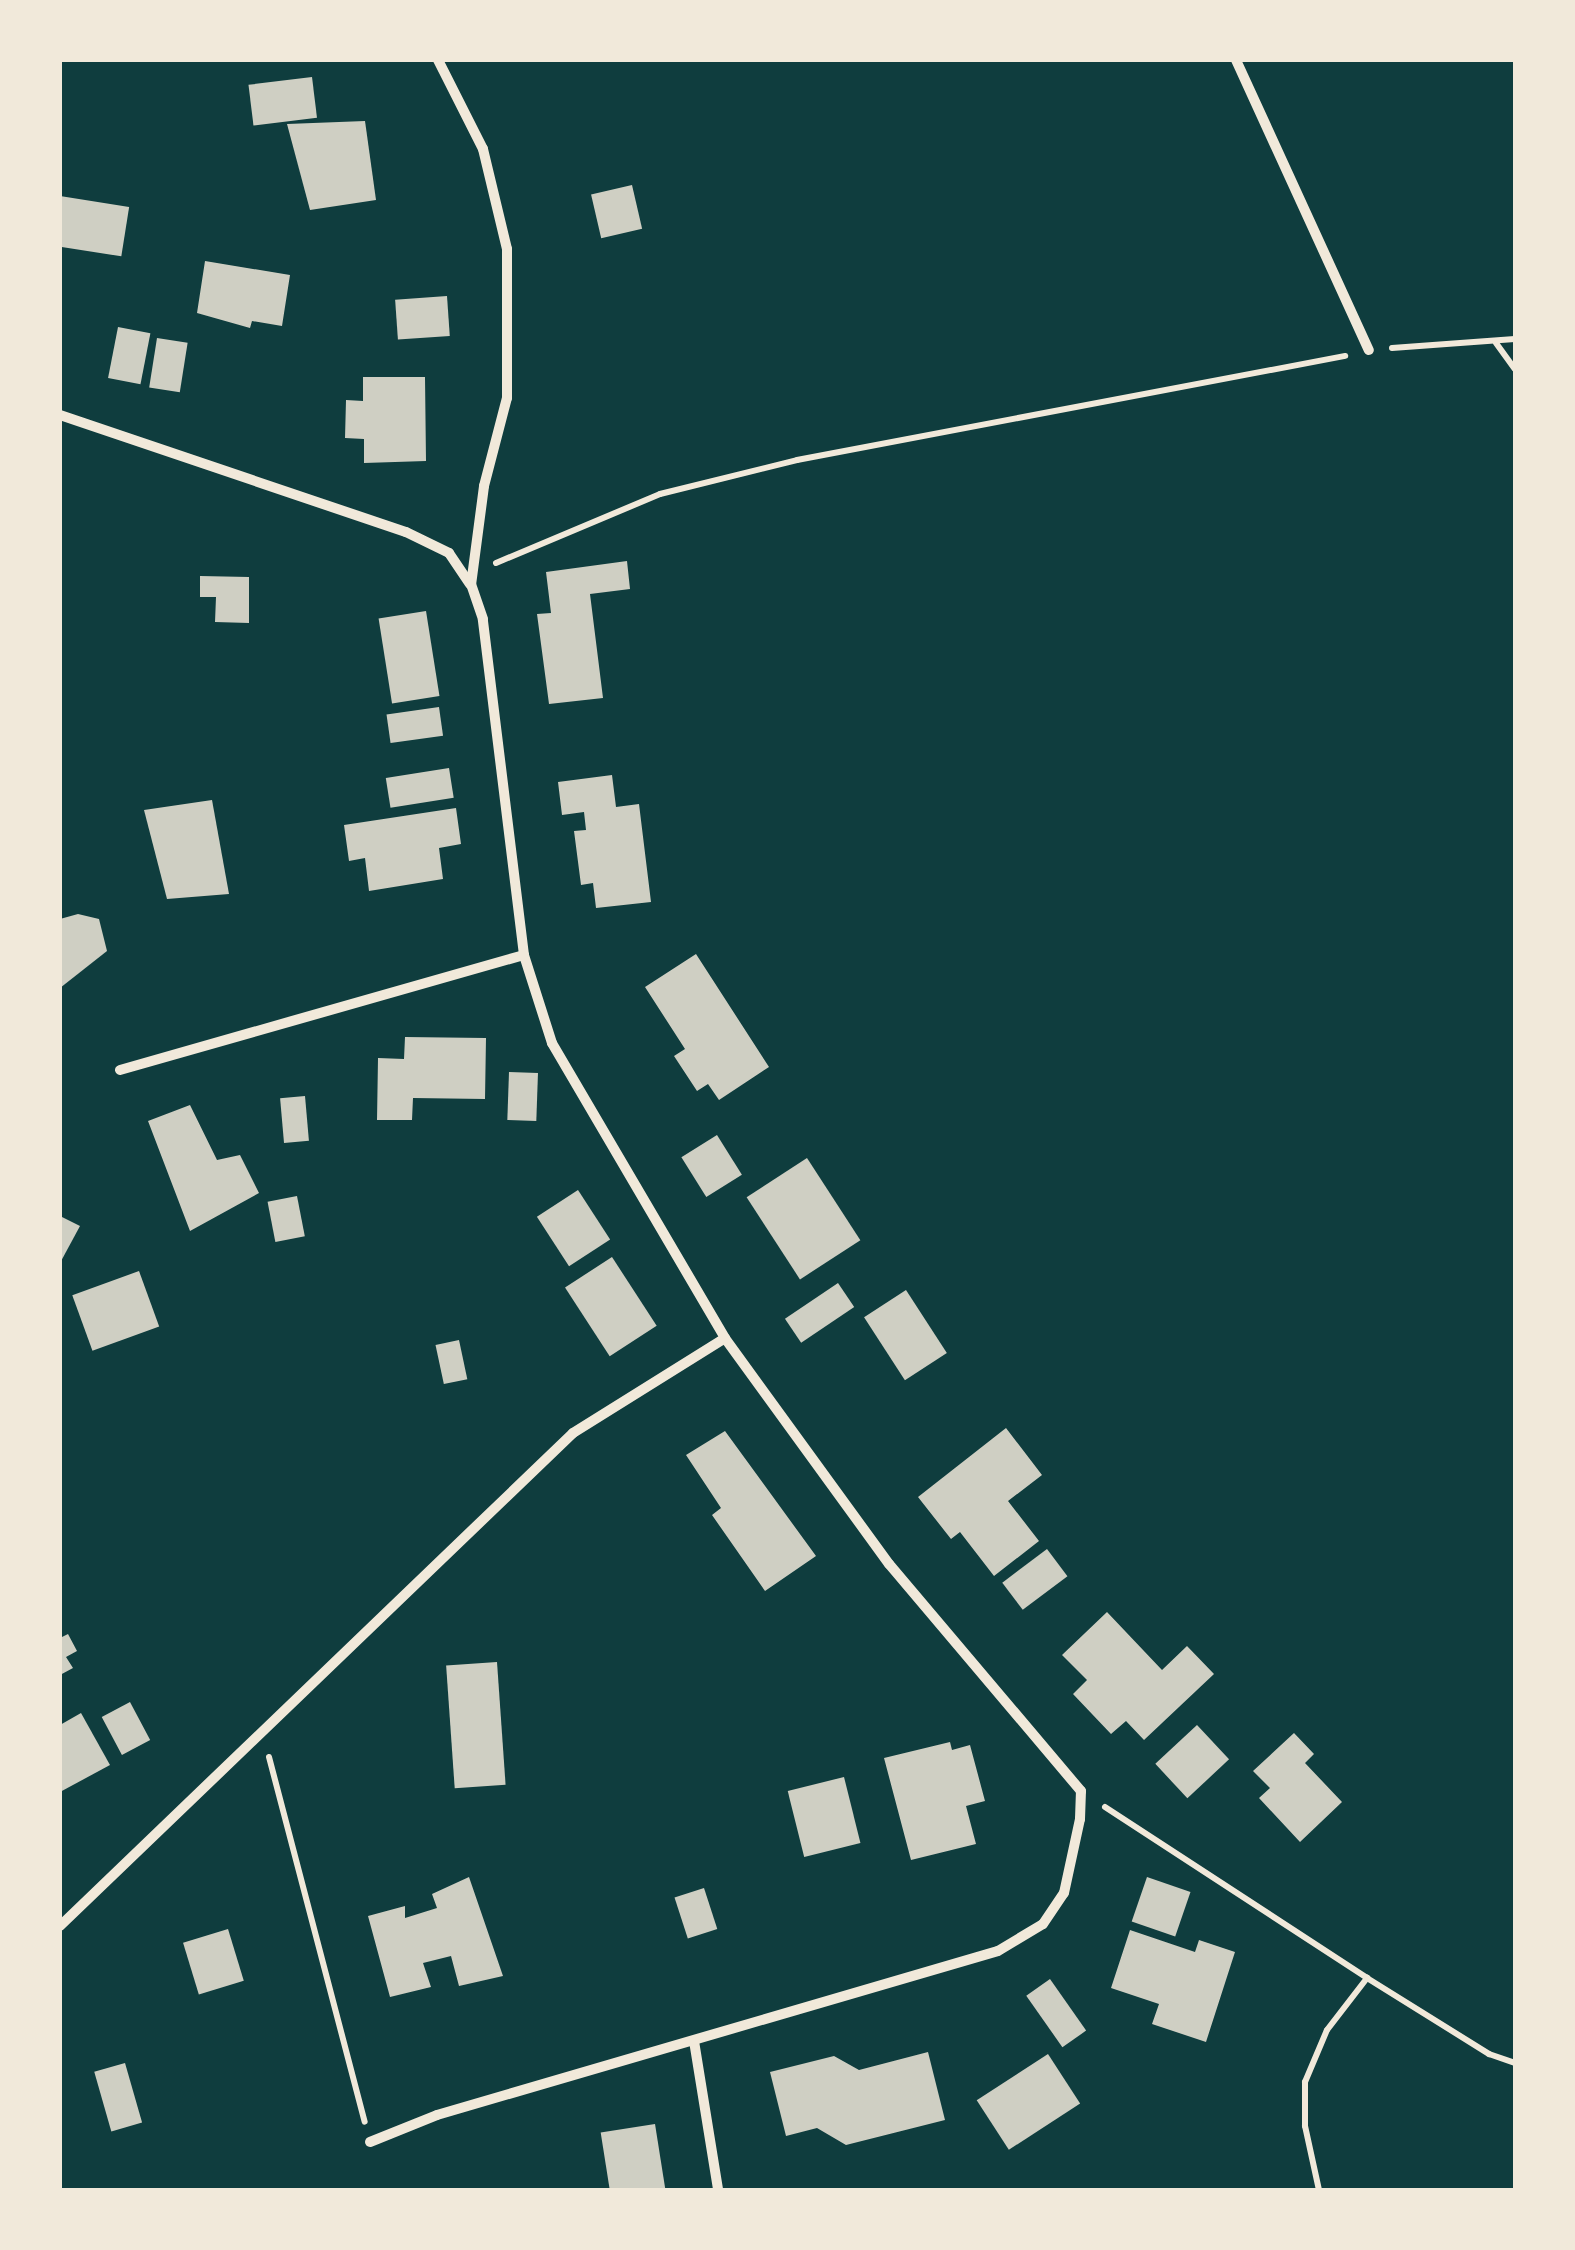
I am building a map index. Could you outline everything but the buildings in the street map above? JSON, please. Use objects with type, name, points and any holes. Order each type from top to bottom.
[{"type":"street","points":[[438,60],[484,150],[510,283],[507,398],[484,486],[471,585]]},
{"type":"street","points":[[1236,60],[1369,350]]},
{"type":"street","points":[[60,415],[406,532],[449,553],[471,585],[483,619],[524,956],[552,1043],[725,1338],[888,1564],[1081,1791],[1064,1893],[1042,1924],[998,1951],[437,2115],[370,2142]]},
{"type":"street","points":[[120,1070],[524,956]]},
{"type":"street","points":[[60,1926],[445,1550],[574,1433],[725,1338]]},
{"type":"street","points":[[694,2041],[718,2190]]},
{"type":"path","points":[[471,585],[498,562],[660,494],[797,460],[1369,350],[1515,340]]},
{"type":"path","points":[[1496,343],[1515,370]]},
{"type":"path","points":[[262,1732],[370,2142]]},
{"type":"path","points":[[1081,1791],[1366,1978],[1488,2054],[1515,2063]]},
{"type":"path","points":[[1318,2190],[1304,2126],[1305,2082],[1327,2030],[1366,1978]]}]
